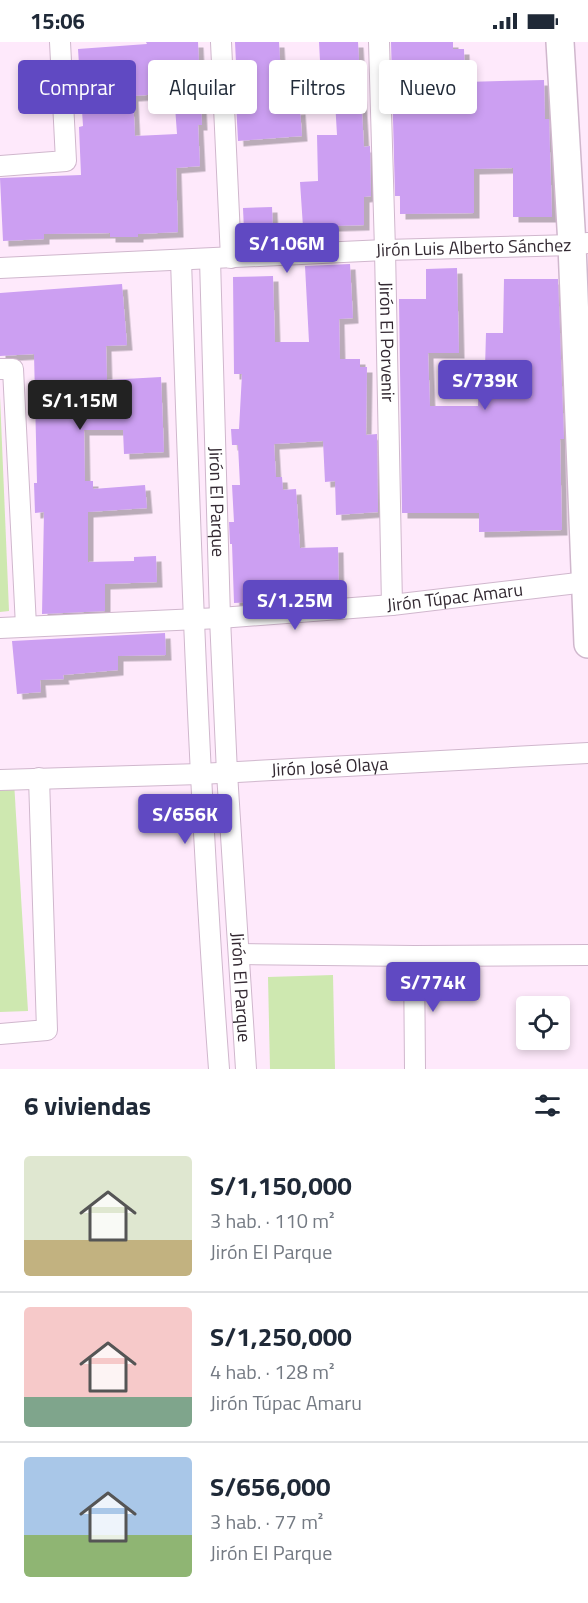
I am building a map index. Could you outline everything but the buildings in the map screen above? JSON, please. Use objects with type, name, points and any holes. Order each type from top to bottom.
[{"type":"main road","points":[[560,42],[580,244],[588,644]]},
{"type":"street","points":[[0,166],[66,161],[60,42]]},
{"type":"street","points":[[221,42],[231,258]]},
{"type":"street","name":"Jirón El Porvenir","points":[[379,42],[392,605]]},
{"type":"street","name":"Jirón Luis Alberto Sánchez","points":[[0,268],[385,250],[580,244]]},
{"type":"street","name":"Jirón El Parque","points":[[210,259],[220,618],[227,773],[246,1069]]},
{"type":"street","name":"Jirón El Parque","points":[[181,260],[192,619],[219,1069]]},
{"type":"street","points":[[0,369],[14,369],[26,626]]},
{"type":"street","name":"Jirón Túpac Amaru","points":[[0,628],[220,618],[392,605],[586,582]]},
{"type":"street","name":"Jirón José Olaya","points":[[0,780],[227,773],[588,753]]},
{"type":"street","points":[[0,1034],[47,1030],[39,778]]},
{"type":"street","points":[[239,954],[588,955]]},
{"type":"street","points":[[414,956],[415,1069]]},
{"type":"green space","points":[[0,396],[9,611],[0,612]]},
{"type":"green space","points":[[14,782],[28,1011],[0,1012],[0,783]]},
{"type":"green space","points":[[333,975],[335,1069],[270,1069],[268,977]]}]
